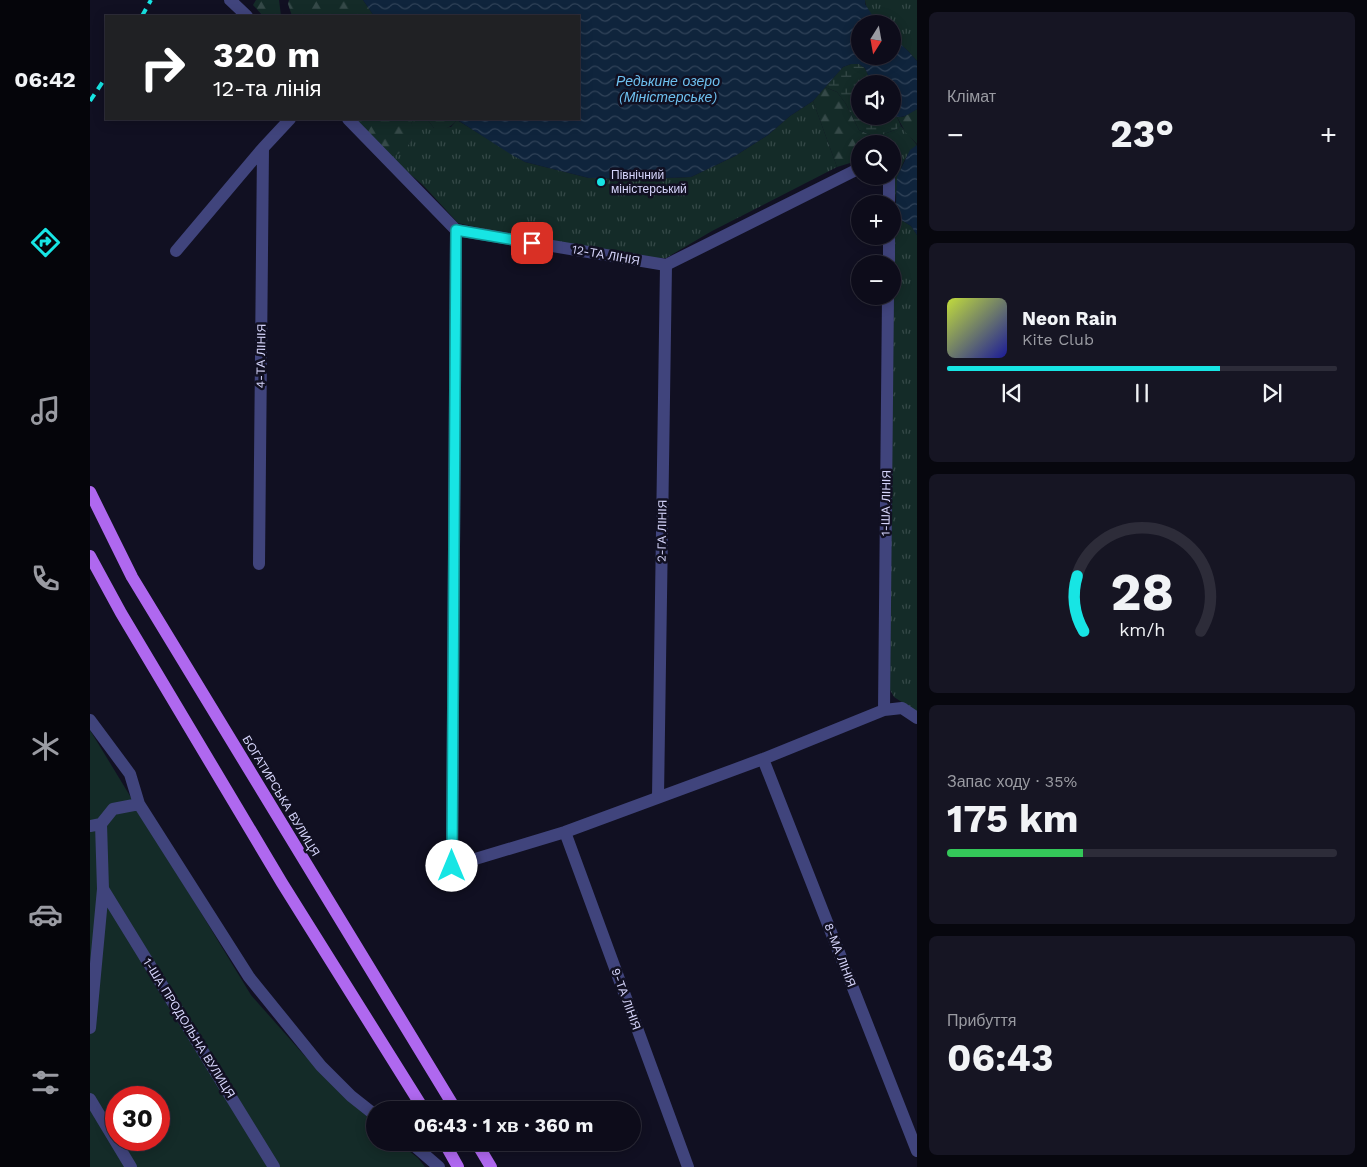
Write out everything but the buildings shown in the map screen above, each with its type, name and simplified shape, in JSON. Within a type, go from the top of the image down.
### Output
[{"type":"main road","name":"БОГАТИРСЬКА ВУЛИЦЯ","points":[[90,492],[132,578],[451,1101]]},
{"type":"main road","points":[[90,556],[121,613],[276,875],[418,1101]]},
{"type":"main road","points":[[449,1151],[458,1167]]},
{"type":"main road","points":[[481,1151],[491,1167]]},
{"type":"street","points":[[230,0],[246,15]]},
{"type":"street","points":[[176,251],[289,120]]},
{"type":"street","points":[[349,120],[456,230],[452,866],[565,832],[763,758],[884,710],[902,708],[917,718]]},
{"type":"street","name":"4-ТА ЛІНІЯ","points":[[260,564],[263,148]]},
{"type":"street","points":[[666,265],[851,172]]},
{"type":"street","name":"12-ТА ЛІНІЯ","points":[[456,230],[666,265]]},
{"type":"street","name":"2-ГА ЛІНІЯ","points":[[658,797],[666,265]]},
{"type":"street","name":"1-ША ЛІНІЯ","points":[[884,710],[888,305]]},
{"type":"street","points":[[90,720],[130,774],[139,804],[249,977],[320,1066],[366,1108]]},
{"type":"street","name":"8-МА ЛІНІЯ","points":[[763,758],[917,1151]]},
{"type":"street","points":[[90,1028],[103,889],[95,825],[113,809],[139,804]]},
{"type":"street","name":"9-ТА ЛІНІЯ","points":[[565,832],[688,1167]]},
{"type":"street","name":"1-ША ПРОДОЛЬНА ВУЛИЦЯ","points":[[103,889],[274,1167]]},
{"type":"street","points":[[90,1099],[131,1167]]},
{"type":"street","points":[[420,1151],[439,1167]]},
{"type":"green space","points":[[256,0],[279,0],[281,15],[262,15],[253,5]]},
{"type":"green space","points":[[289,0],[363,0],[373,15],[292,15],[288,4]]},
{"type":"green space","points":[[865,0],[917,0],[917,61],[901,44],[901,15],[871,15]]},
{"type":"green space","points":[[851,64],[860,65],[865,68],[868,75],[851,75],[851,114],[837,92],[825,87],[843,67]]},
{"type":"green space","points":[[825,87],[837,92],[851,114],[851,125],[856,125],[859,130],[870,135],[851,135],[851,163],[837,167],[813,101]]},
{"type":"green space","points":[[813,101],[837,167],[712,231],[666,258],[659,259],[488,230],[458,223],[423,185],[387,155],[405,147],[412,139],[410,120],[428,120],[434,128],[451,127],[457,120],[525,162],[589,178],[641,179],[691,177],[735,156],[768,135],[790,116]]},
{"type":"green space","points":[[917,109],[917,144],[906,133],[901,124],[901,117]]},
{"type":"green space","points":[[353,120],[410,120],[415,133],[406,148],[392,157]]},
{"type":"green space","points":[[428,120],[457,120],[450,127],[434,128]]},
{"type":"green space","points":[[856,125],[901,126],[881,135],[870,135],[859,130]]},
{"type":"green space","points":[[901,126],[917,145],[906,157],[901,169],[901,135],[881,135]]},
{"type":"green space","points":[[894,185],[897,185],[896,195]]},
{"type":"green space","points":[[901,220],[911,226],[917,235],[917,712],[894,697],[889,688],[893,305],[901,305],[901,255],[893,255],[894,245],[901,245]]},
{"type":"green space","points":[[90,730],[251,995],[304,1055],[366,1114],[366,1151],[409,1151],[425,1167],[90,1167]]},
{"type":"water","name":"Редькине озеро (Міністерське)","points":[[363,0],[865,0],[865,4],[872,15],[851,15],[851,64],[843,67],[813,101],[790,116],[768,135],[735,156],[691,177],[641,179],[589,178],[525,162],[458,120],[580,120],[580,15],[373,15]]},
{"type":"water","name":"Редькине озеро (Міністерське)","points":[[901,44],[917,61],[917,109],[901,117],[901,75],[868,75],[865,68],[860,65],[901,65]]},
{"type":"water","points":[[917,145],[917,235],[911,226],[901,220],[901,195],[896,195],[897,185],[901,185],[901,169],[910,150]]},
{"type":"railway","points":[[143,15],[151,0]]},
{"type":"railway","points":[[90,101],[105,78]]},
{"type":"place","name":"Північний міністерський","points":[[601,182]]},
{"type":"route","points":[[452,866],[456,230],[532,243]]}]
